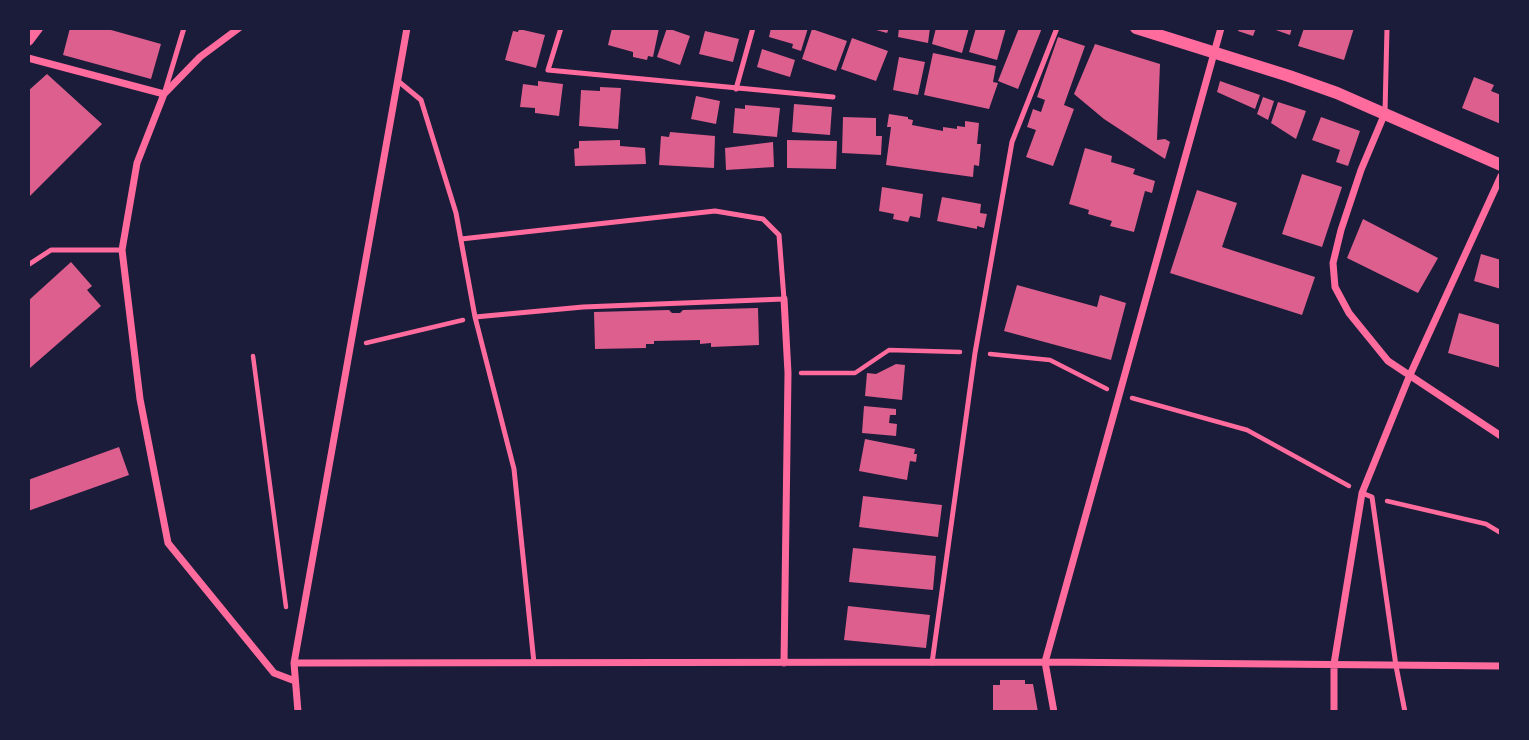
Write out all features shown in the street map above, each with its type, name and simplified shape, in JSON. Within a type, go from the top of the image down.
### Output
[{"type":"street","points":[[28,40],[37,28]]},
{"type":"street","points":[[239,28],[200,57],[164,94],[137,163],[122,250],[140,399],[168,543],[274,673],[295,681]]},
{"type":"street","points":[[298,712],[294,663],[348,347],[407,28]]},
{"type":"street","points":[[1136,28],[1289,76],[1385,113],[1501,165]]},
{"type":"street","points":[[1054,712],[1045,662],[1222,28]]},
{"type":"street","points":[[28,58],[164,94]]},
{"type":"street","points":[[1385,113],[1361,170],[1341,230],[1333,262],[1339,297],[1388,361],[1501,436]]},
{"type":"street","points":[[1334,712],[1334,664],[1362,493],[1409,377],[1501,176]]},
{"type":"street","points":[[784,299],[788,373],[784,663]]},
{"type":"street","points":[[294,663],[1045,662],[1501,666]]},
{"type":"lane","points":[[164,94],[184,28]]},
{"type":"lane","points":[[562,28],[548,70],[833,97]]},
{"type":"lane","points":[[736,89],[753,28]]},
{"type":"lane","points":[[932,663],[975,353],[1012,142],[1057,28]]},
{"type":"lane","points":[[1385,113],[1387,28]]},
{"type":"lane","points":[[398,81],[421,100],[456,213],[475,317],[514,469],[534,663]]},
{"type":"lane","points":[[461,239],[715,211],[763,219],[779,235],[784,299],[583,307],[475,317]]},
{"type":"lane","points":[[28,265],[51,250],[122,250]]},
{"type":"lane","points":[[1362,493],[1372,498],[1405,712]]},
{"type":"path","points":[[348,347],[475,317]]},
{"type":"path","points":[[788,373],[855,373],[889,350],[975,353],[1050,360],[1084,379],[1120,394],[1247,430],[1362,493]]},
{"type":"path","points":[[253,356],[286,610]]},
{"type":"path","points":[[1372,498],[1486,524],[1501,533]]},
{"type":"building","points":[[70,28],[104,28],[161,44],[151,79],[63,55]]},
{"type":"building","points":[[612,28],[659,28],[653,57],[648,56],[647,60],[633,57],[633,52],[608,45]]},
{"type":"building","points":[[667,28],[690,36],[680,65],[657,57]]},
{"type":"building","points":[[771,28],[808,28],[801,51],[792,48],[793,44],[769,37]]},
{"type":"building","points":[[869,28],[889,28],[887,33]]},
{"type":"building","points":[[899,28],[930,28],[928,43],[898,37]]},
{"type":"building","points":[[936,28],[969,28],[962,53],[932,44]]},
{"type":"building","points":[[976,28],[1006,28],[997,60],[969,52]]},
{"type":"building","points":[[1019,28],[1042,28],[1018,89],[998,81]]},
{"type":"building","points":[[1239,28],[1256,28],[1253,36],[1238,31]]},
{"type":"building","points":[[1270,28],[1292,28],[1290,35]]},
{"type":"building","points":[[1304,28],[1354,28],[1344,60],[1298,46]]},
{"type":"building","points":[[519,29],[545,35],[536,68],[505,60],[513,31],[518,32]]},
{"type":"building","points":[[812,29],[847,41],[836,71],[802,59]]},
{"type":"building","points":[[705,31],[739,39],[733,62],[699,54]]},
{"type":"building","points":[[1058,37],[1085,46],[1064,105],[1074,109],[1053,166],[1026,157],[1036,130],[1027,127],[1033,109],[1041,112],[1045,100],[1037,97]]},
{"type":"building","points":[[852,38],[888,51],[876,81],[841,69]]},
{"type":"building","points":[[1095,44],[1160,64],[1157,140],[1165,139],[1170,142],[1165,159],[1104,119],[1074,94]]},
{"type":"building","points":[[762,49],[795,60],[790,77],[757,67]]},
{"type":"building","points":[[933,53],[996,66],[993,82],[998,83],[989,109],[924,95]]},
{"type":"building","points":[[899,57],[925,62],[918,95],[893,90]]},
{"type":"building","points":[[47,74],[102,124],[28,198],[28,91]]},
{"type":"building","points":[[1474,77],[1494,85],[1491,91],[1501,95],[1501,124],[1462,108]]},
{"type":"building","points":[[538,81],[563,84],[559,116],[535,113],[535,108],[520,107],[523,84],[538,86]]},
{"type":"building","points":[[1220,81],[1260,95],[1255,109],[1217,92]]},
{"type":"building","points":[[600,87],[621,88],[618,129],[579,126],[581,90],[600,91]]},
{"type":"building","points":[[696,96],[720,101],[716,124],[691,119]]},
{"type":"building","points":[[1263,97],[1274,101],[1268,120],[1257,114]]},
{"type":"building","points":[[1278,102],[1306,111],[1296,139],[1271,123]]},
{"type":"building","points":[[794,104],[832,107],[830,135],[792,132]]},
{"type":"building","points":[[745,105],[780,108],[777,137],[733,133],[735,108],[745,109]]},
{"type":"building","points":[[889,114],[908,117],[913,120],[912,125],[943,131],[943,127],[965,127],[965,121],[979,123],[979,166],[974,165],[973,177],[886,165],[891,127],[887,127]]},
{"type":"building","points":[[843,117],[876,118],[876,136],[882,136],[881,155],[842,153]]},
{"type":"building","points":[[1321,117],[1360,131],[1348,166],[1336,162],[1340,150],[1312,140]]},
{"type":"building","points":[[670,132],[715,136],[714,168],[659,165],[661,136],[669,137]]},
{"type":"building","points":[[620,140],[620,146],[645,148],[646,164],[575,166],[574,149],[579,148],[579,141]]},
{"type":"building","points":[[787,140],[837,141],[836,169],[787,168]]},
{"type":"building","points":[[773,142],[774,167],[726,170],[725,148]]},
{"type":"building","points":[[1085,148],[1112,156],[1111,162],[1135,169],[1133,174],[1155,181],[1152,193],[1145,191],[1134,232],[1110,226],[1112,221],[1088,214],[1089,210],[1069,204]]},
{"type":"building","points":[[1302,174],[1342,187],[1322,247],[1282,234]]},
{"type":"building","points":[[882,187],[923,194],[920,218],[910,216],[908,222],[893,219],[894,214],[879,211]]},
{"type":"building","points":[[1197,190],[1237,203],[1222,247],[1315,277],[1302,315],[1170,273]]},
{"type":"building","points":[[942,197],[981,204],[980,213],[987,214],[984,228],[937,221]]},
{"type":"building","points":[[1363,219],[1438,258],[1418,293],[1347,258]]},
{"type":"building","points":[[1481,254],[1501,260],[1501,289],[1474,281]]},
{"type":"building","points":[[71,262],[92,286],[87,290],[101,306],[30,368],[28,301]]},
{"type":"building","points":[[1017,285],[1097,307],[1100,295],[1126,303],[1111,360],[1004,331]]},
{"type":"building","points":[[758,308],[759,345],[711,347],[711,343],[700,344],[700,340],[654,341],[654,344],[646,344],[646,348],[595,349],[594,312],[669,310],[672,313],[680,313],[683,310]]},
{"type":"building","points":[[1459,313],[1501,325],[1501,368],[1448,353]]},
{"type":"building","points":[[896,364],[905,365],[902,400],[865,396],[867,373],[876,374]]},
{"type":"building","points":[[864,406],[896,409],[896,415],[890,415],[889,423],[897,424],[896,436],[862,433]]},
{"type":"building","points":[[865,439],[915,449],[916,462],[910,461],[907,480],[859,471]]},
{"type":"building","points":[[119,447],[129,475],[28,511],[28,480]]},
{"type":"building","points":[[863,496],[942,505],[938,537],[859,527]]},
{"type":"building","points":[[853,548],[936,556],[933,590],[849,582]]},
{"type":"building","points":[[848,606],[930,615],[926,648],[844,640]]},
{"type":"building","points":[[1000,680],[1025,680],[1025,684],[1033,684],[1038,712],[993,712],[993,685],[1000,685]]}]
